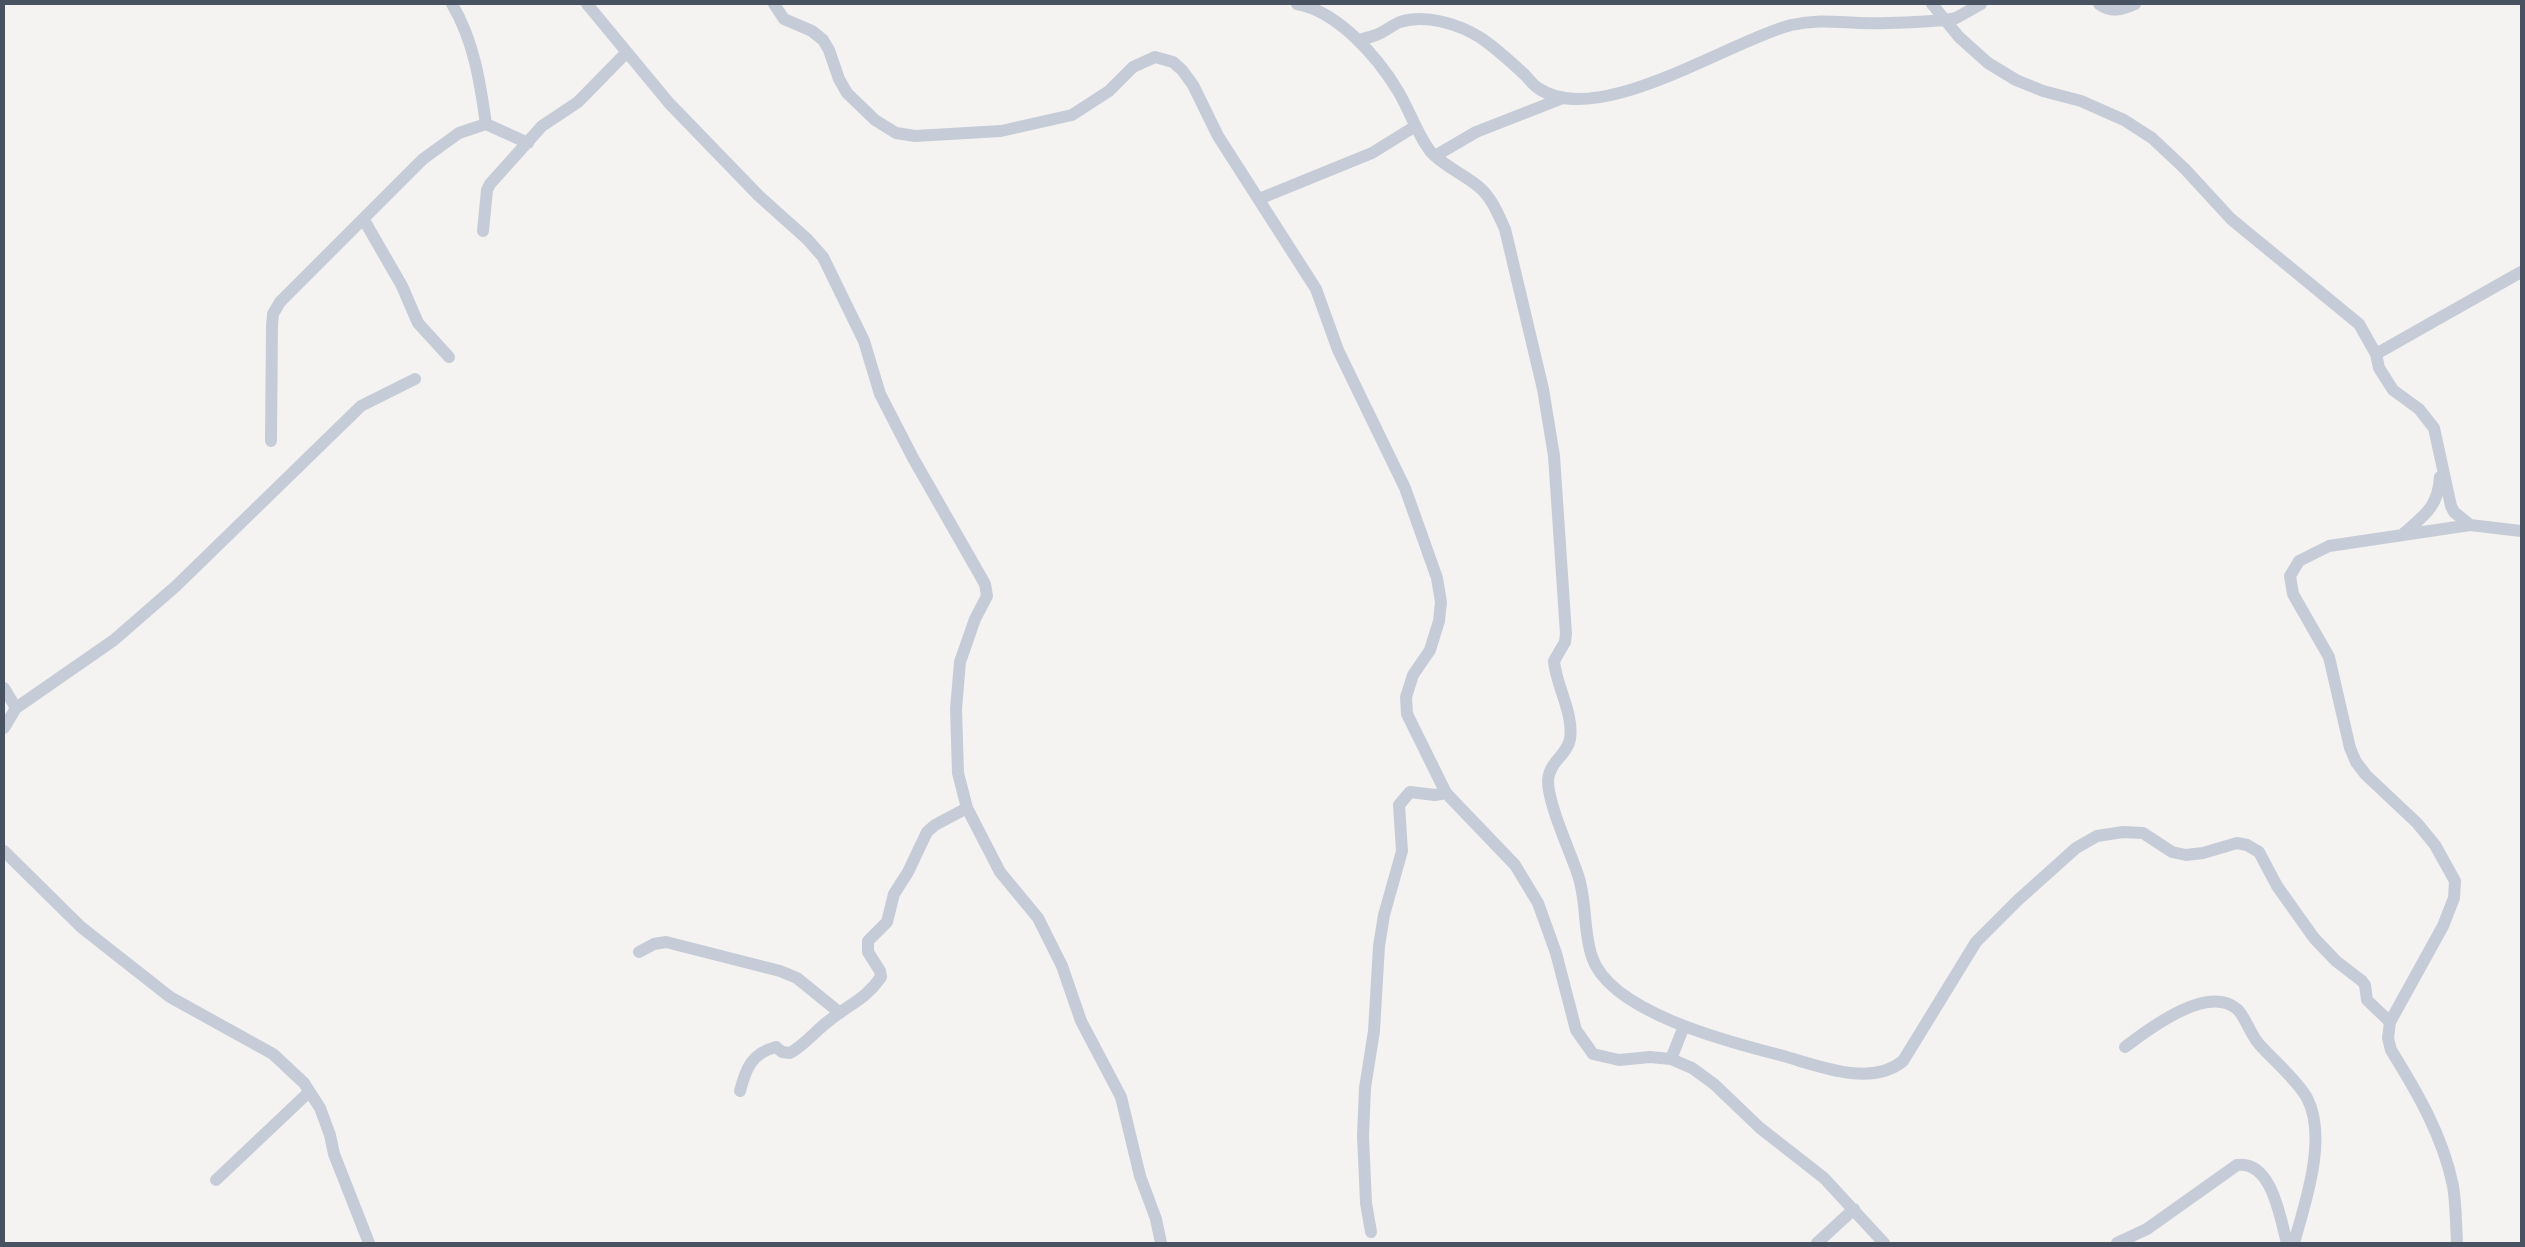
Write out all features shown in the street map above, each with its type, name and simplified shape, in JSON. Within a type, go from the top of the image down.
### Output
[{"type":"street","points":[[452,4],[464,23],[479,72],[486,124]]},
{"type":"street","points":[[587,4],[626,53],[676,110],[759,196],[807,239],[823,258],[864,341],[884,402],[913,458],[986,584],[987,596],[975,619],[960,662],[958,679],[956,739],[958,773],[967,808],[1000,872],[1038,918],[1062,966],[1081,1021],[1121,1097],[1140,1176],[1156,1218],[1161,1243]]},
{"type":"street","points":[[774,4],[784,19],[812,31],[824,40],[838,79],[847,93],[875,120],[896,133],[915,136],[1001,131],[1072,115],[1109,91],[1133,67],[1155,57],[1173,62],[1182,70],[1193,85],[1218,136],[1316,289],[1338,350],[1405,488],[1437,578],[1441,602],[1439,621],[1430,650],[1413,675],[1406,697],[1408,714],[1446,793],[1515,864],[1538,903],[1556,953],[1576,1030],[1593,1054],[1619,1060],[1650,1057],[1671,1059],[1692,1068],[1714,1084],[1760,1128],[1824,1178],[1884,1243]]},
{"type":"street","points":[[1297,4],[1328,15],[1358,40],[1398,91],[1414,127],[1435,156],[1480,188],[1493,204],[1505,229],[1543,389],[1554,456],[1566,634],[1565,642],[1554,661],[1568,718],[1570,739],[1552,765],[1548,783],[1556,815],[1579,877],[1591,956],[1596,968],[1611,985],[1636,1004],[1684,1026],[1756,1049],[1830,1069],[1866,1073],[1892,1070],[1903,1061],[1976,942],[2018,900],[2076,848],[2097,836],[2123,832],[2142,834],[2172,852],[2186,855],[2203,853],[2237,843],[2259,852],[2277,886],[2314,938],[2336,961],[2362,981],[2367,1000],[2390,1022]]},
{"type":"street","points":[[1932,4],[1960,37],[1988,63],[2016,80],[2081,101],[2124,120],[2152,138],[2185,168],[2231,220],[2359,324],[2376,354],[2379,368],[2393,390],[2419,408],[2434,428],[2454,512],[2470,524]]},
{"type":"street","points":[[1435,156],[1476,132],[1563,98],[1600,97],[1627,91],[1667,78],[1745,41],[1791,25],[1826,19],[1862,23],[1946,20],[1956,18],[1981,4]]},
{"type":"street","points":[[2099,4],[2107,10],[2122,10],[2135,4]]},
{"type":"street","points":[[1358,40],[1377,35],[1400,22],[1422,19],[1439,21],[1472,32],[1495,48],[1538,88],[1563,98]]},
{"type":"street","points":[[483,231],[487,190],[490,184],[542,126],[578,102],[626,53]]},
{"type":"street","points":[[272,441],[273,314],[290,290],[364,220],[423,159],[460,132],[486,124],[528,143]]},
{"type":"street","points":[[1259,199],[1372,153],[1414,127]]},
{"type":"street","points":[[364,220],[402,286],[418,323],[449,357]]},
{"type":"street","points":[[2376,354],[2521,272]]},
{"type":"street","points":[[4,728],[16,708],[114,640],[176,586],[361,406],[415,379]]},
{"type":"street","points":[[2403,534],[2428,512],[2437,498],[2441,462]]},
{"type":"street","points":[[2458,1243],[2453,1187],[2446,1158],[2430,1118],[2391,1050],[2388,1038],[2390,1022],[2443,926],[2454,898],[2455,881],[2435,845],[2417,823],[2366,775],[2356,762],[2350,748],[2329,657],[2293,594],[2290,576],[2298,561],[2329,546],[2470,524],[2521,531]]},
{"type":"street","points":[[4,688],[16,708]]},
{"type":"street","points":[[1371,1232],[1365,1184],[1363,1136],[1365,1088],[1374,1031],[1378,946],[1384,914],[1402,851],[1399,805],[1410,792],[1435,795],[1446,793]]},
{"type":"street","points":[[740,1091],[748,1065],[755,1057],[776,1046],[782,1052],[790,1053],[840,1013],[860,1000],[881,976],[866,947],[873,936],[887,922],[891,900],[908,872],[927,832],[935,825],[967,808]]},
{"type":"street","points":[[4,852],[88,933],[170,997],[273,1054],[304,1083],[320,1108],[330,1135],[334,1154],[369,1243]]},
{"type":"street","points":[[639,952],[654,944],[666,942],[780,971],[797,978],[840,1013]]},
{"type":"street","points":[[2125,1047],[2147,1030],[2187,1008],[2216,1002],[2231,1006],[2241,1014],[2254,1040],[2306,1096],[2313,1115],[2315,1134],[2310,1185],[2294,1243]]},
{"type":"street","points":[[1671,1059],[1684,1026]]},
{"type":"street","points":[[216,1180],[310,1092]]},
{"type":"street","points":[[2117,1243],[2147,1229],[2237,1165],[2247,1164],[2256,1168],[2265,1177],[2275,1200],[2287,1243]]},
{"type":"street","points":[[1817,1243],[1854,1209]]}]
